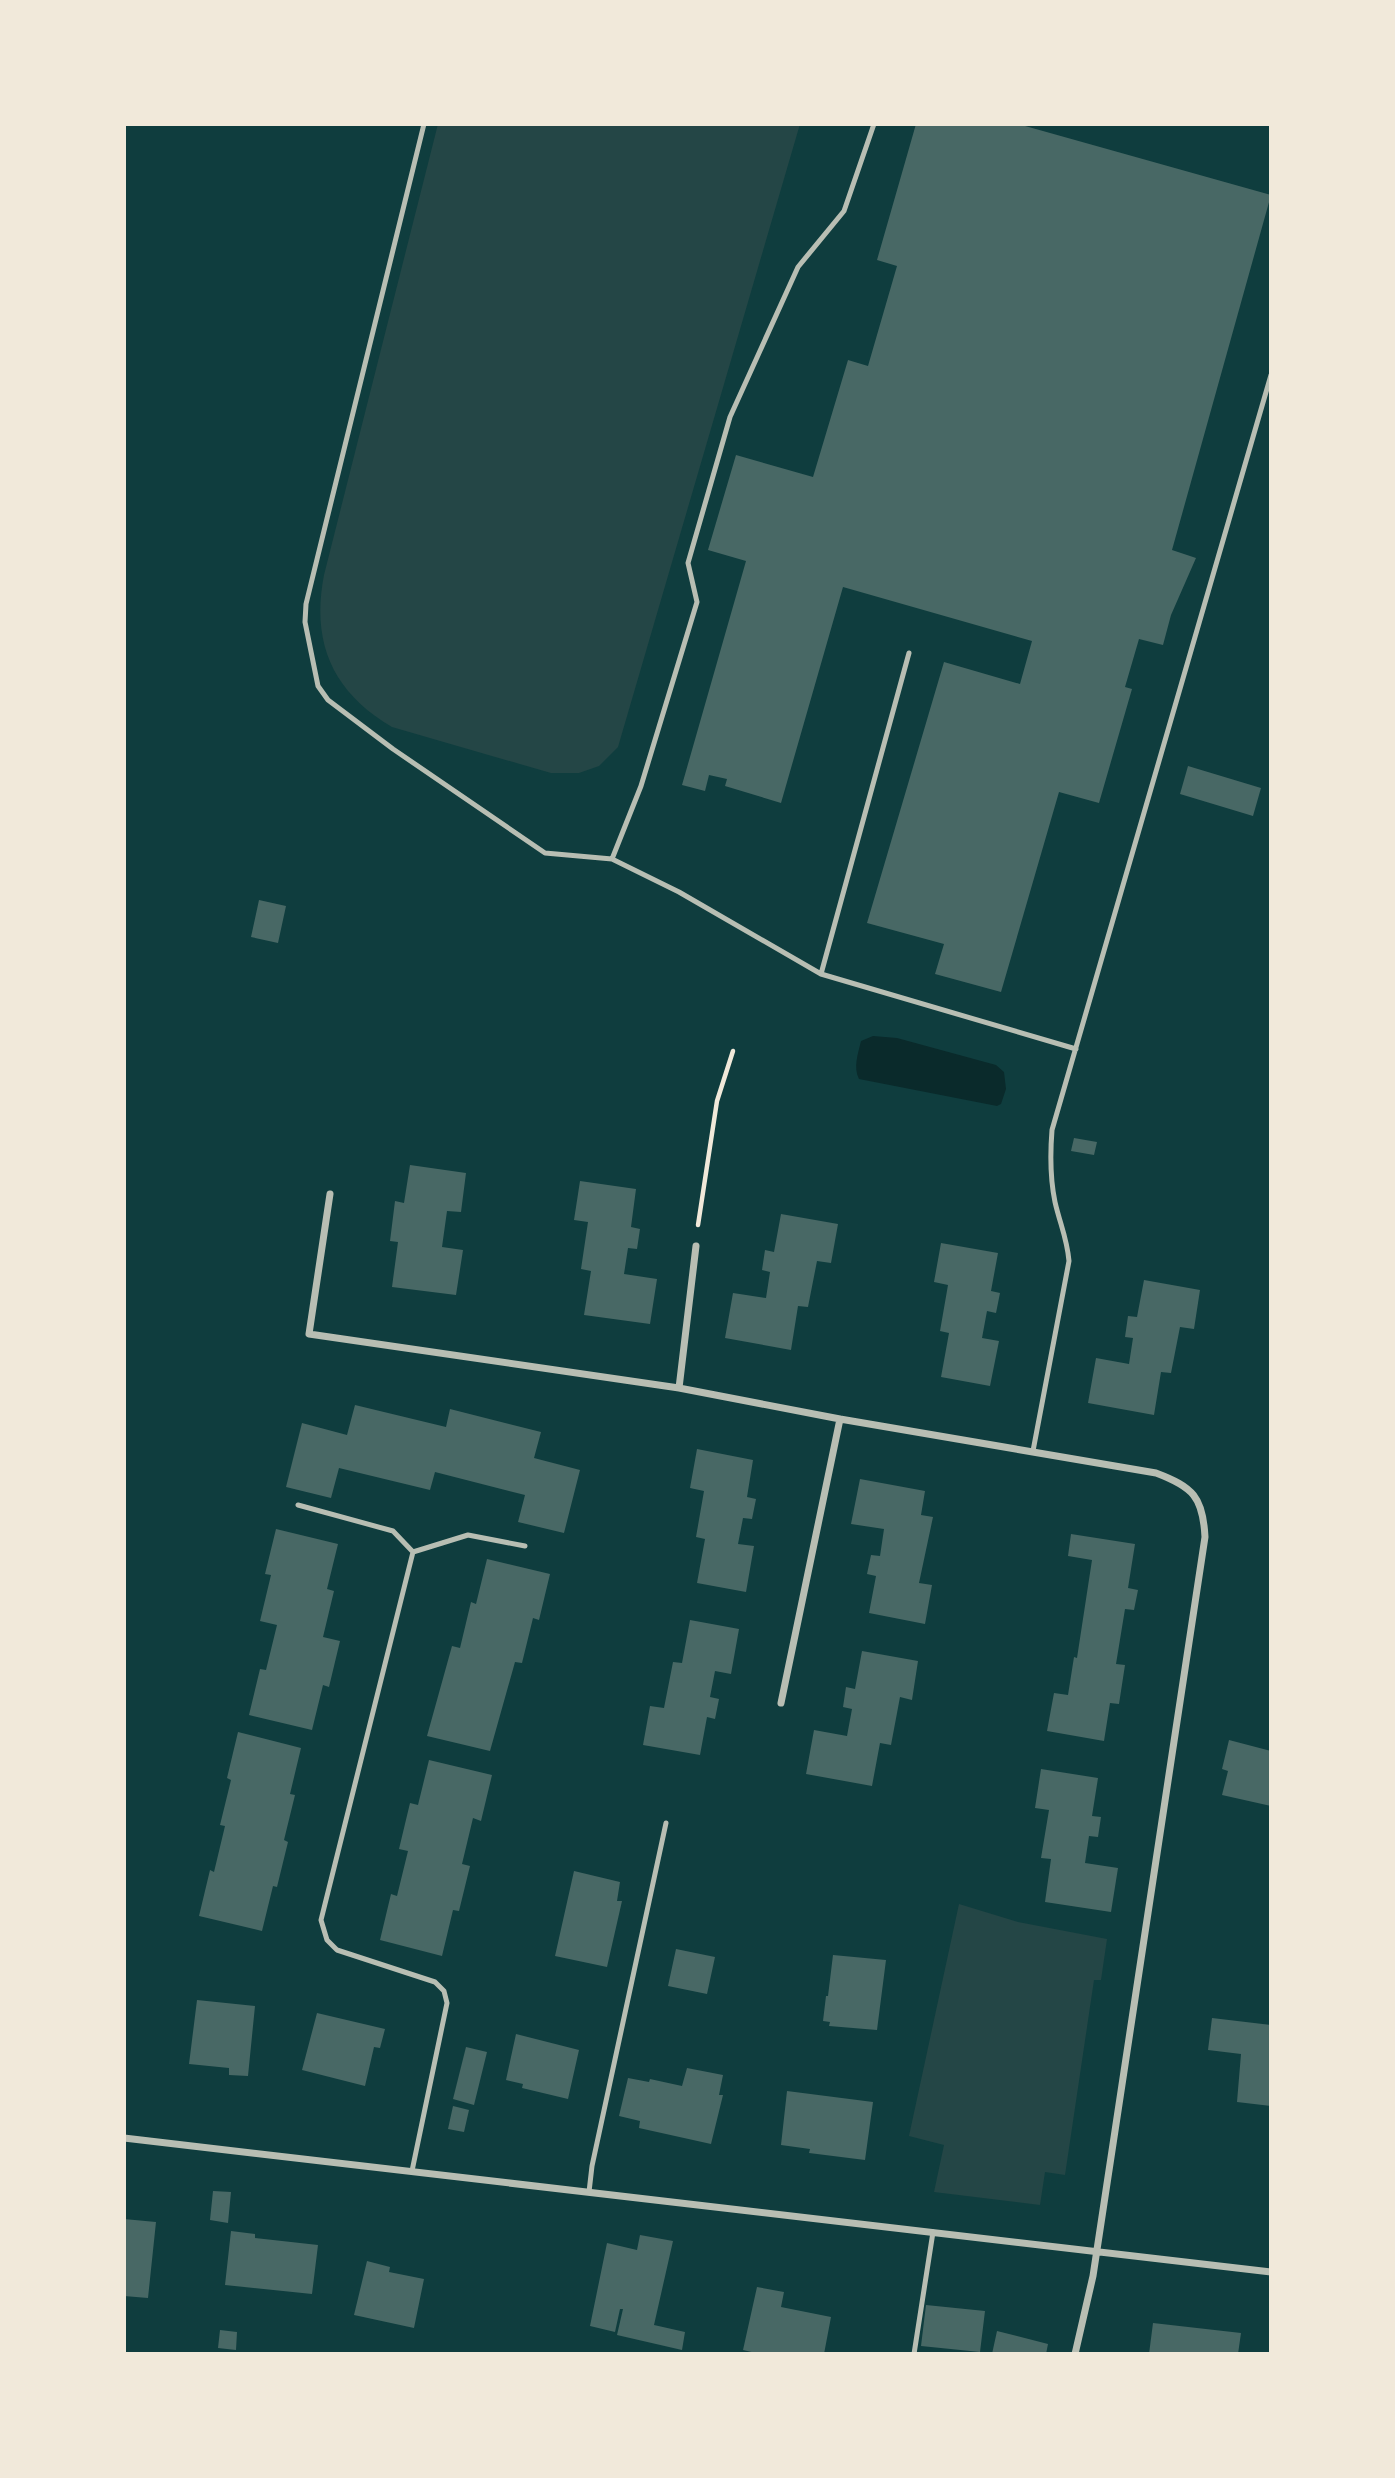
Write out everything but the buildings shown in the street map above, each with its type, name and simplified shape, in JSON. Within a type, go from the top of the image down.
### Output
[{"type":"street","points":[[330,1194],[309,1335],[679,1388],[840,1419],[1156,1473],[1177,1481],[1195,1496],[1204,1514],[1205,1537],[1093,2276],[1074,2354]]},
{"type":"street","points":[[679,1388],[696,1246]]},
{"type":"street","points":[[781,1703],[840,1419]]},
{"type":"street","points":[[124,2138],[1271,2272]]},
{"type":"lane","points":[[424,124],[306,604],[305,622],[318,686],[328,700],[393,749],[545,853],[612,859],[679,892],[821,974],[1076,1049]]},
{"type":"lane","points":[[612,859],[641,786],[697,602],[688,563],[730,417],[797,267],[844,211],[874,124]]},
{"type":"lane","points":[[1033,1451],[1069,1261],[1067,1240],[1055,1203],[1049,1163],[1052,1130],[1271,375]]},
{"type":"lane","points":[[821,974],[909,653]]},
{"type":"lane","points":[[298,1505],[393,1531],[413,1552]]},
{"type":"lane","points":[[413,1552],[468,1535],[525,1546]]},
{"type":"lane","points":[[412,2171],[447,2003],[444,1991],[435,1982],[337,1950],[327,1940],[321,1920],[413,1552]]},
{"type":"lane","points":[[589,2192],[592,2166],[666,1823]]},
{"type":"lane","points":[[914,2354],[933,2232]]},
{"type":"path","points":[[696,1246],[717,1101],[733,1051]]},
{"type":"shaded area","points":[[438,124],[800,124],[618,747],[599,766],[579,773],[551,773],[392,727],[354,698],[331,663],[324,643],[321,599],[324,575]]},
{"type":"shaded area","points":[[873,1036],[897,1038],[996,1065],[1004,1072],[1006,1089],[1001,1104],[997,1106],[859,1079],[856,1065],[861,1041]]},
{"type":"shaded area","points":[[959,1904],[1018,1922],[1107,1939],[1101,1980],[1094,1980],[1065,2175],[1045,2172],[1040,2205],[934,2192],[944,2145],[909,2136]]}]
